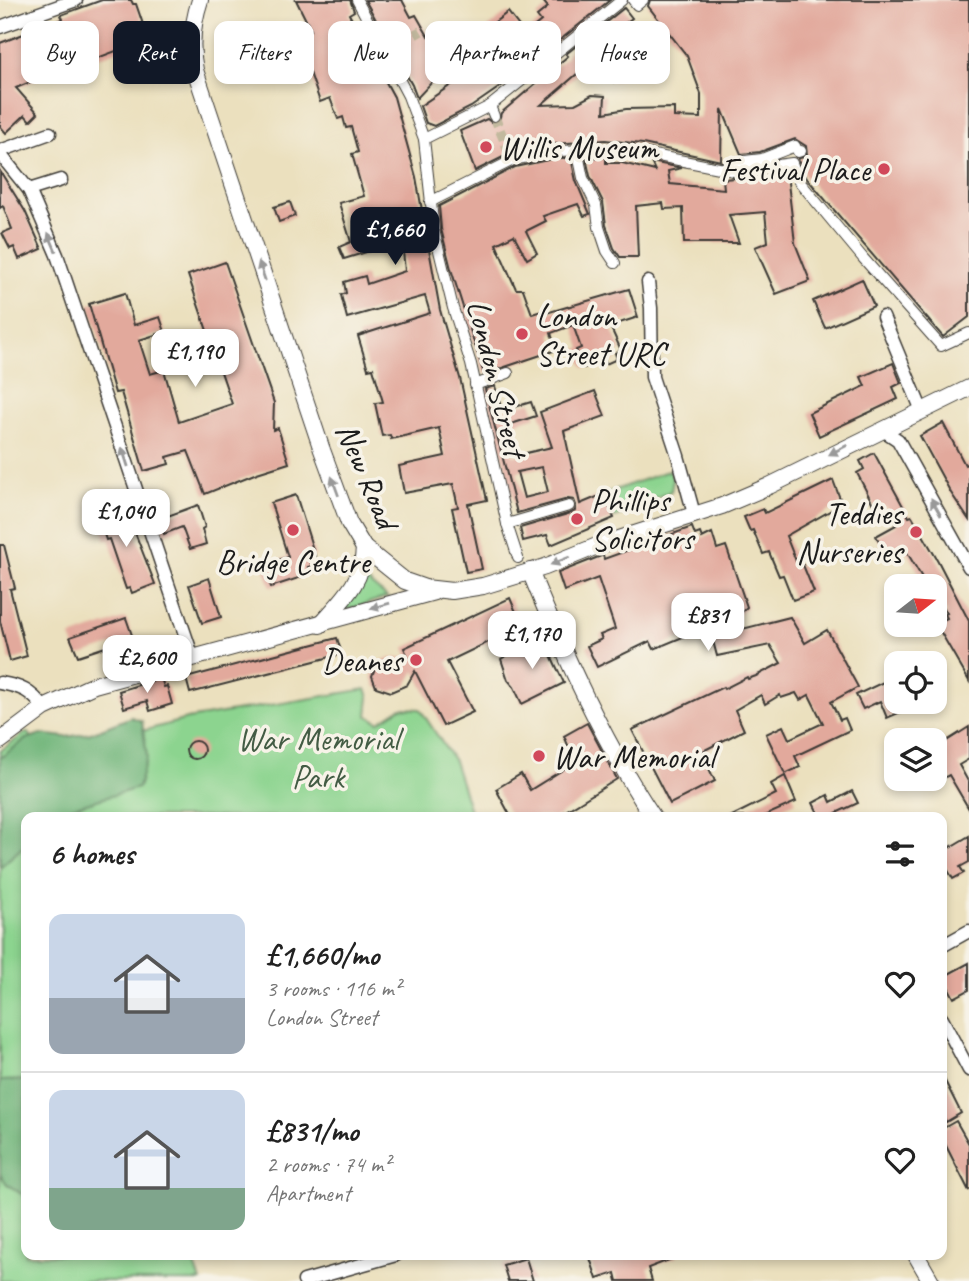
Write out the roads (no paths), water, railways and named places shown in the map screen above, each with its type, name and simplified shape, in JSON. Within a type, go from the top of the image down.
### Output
[{"type":"street","points":[[0,27],[76,0]]},
{"type":"street","name":"New Road","points":[[200,0],[194,18],[192,41],[197,77],[322,450],[349,523],[364,548],[405,581],[452,591],[483,586],[597,545],[722,506],[769,486],[969,388]]},
{"type":"street","name":"London Street","points":[[358,0],[387,51],[424,139],[431,206],[453,308],[475,385],[507,524],[519,558]]},
{"type":"street","points":[[424,139],[456,123],[492,111],[622,0]]},
{"type":"street","points":[[633,0],[637,5],[643,0]]},
{"type":"street","points":[[50,133],[1,156],[29,190],[60,265],[193,658]]},
{"type":"street","points":[[725,167],[738,161],[762,159],[794,146],[798,152],[801,151]]},
{"type":"street","points":[[577,149],[583,178],[596,205],[599,227],[607,251],[615,263]]},
{"type":"street","points":[[431,206],[512,157],[577,149],[623,149],[725,167],[734,171],[792,163],[798,180],[941,346],[969,333]]},
{"type":"street","points":[[29,190],[61,180]]},
{"type":"street","points":[[648,282],[651,300],[652,377],[694,514]]},
{"type":"street","points":[[883,317],[922,411]]},
{"type":"street","points":[[475,385],[508,373]]},
{"type":"street","points":[[879,432],[886,432],[898,440],[969,567]]},
{"type":"street","points":[[507,524],[569,506]]},
{"type":"street","points":[[320,625],[358,579],[364,562],[364,548]]},
{"type":"street","points":[[530,571],[587,698],[615,753],[650,812]]},
{"type":"street","points":[[0,741],[44,708],[94,685],[440,590]]},
{"type":"street","points":[[0,683],[34,694],[44,708]]},
{"type":"street","points":[[947,943],[969,931]]},
{"type":"street","points":[[947,1028],[969,1070]]},
{"type":"street","points":[[304,1281],[378,1260]]},
{"type":"street","points":[[919,1260],[931,1281]]},
{"type":"tunnel","points":[[411,37],[421,31]]},
{"type":"tunnel","points":[[494,116],[510,154]]},
{"type":"place","name":"Willis Museum","points":[[486,147]]},
{"type":"place","name":"Festival Place","points":[[884,169]]},
{"type":"place","name":"London Street URC","points":[[522,334]]},
{"type":"place","name":"Phillips Solicitors","points":[[577,519]]},
{"type":"place","name":"Bridge Centre","points":[[293,530]]},
{"type":"place","name":"Teddies Nurseries","points":[[916,532]]},
{"type":"place","name":"Deanes","points":[[416,660]]},
{"type":"place","name":"War Memorial","points":[[539,756]]},
{"type":"park label","name":"War Memorial Park","points":[[318,757]]}]
